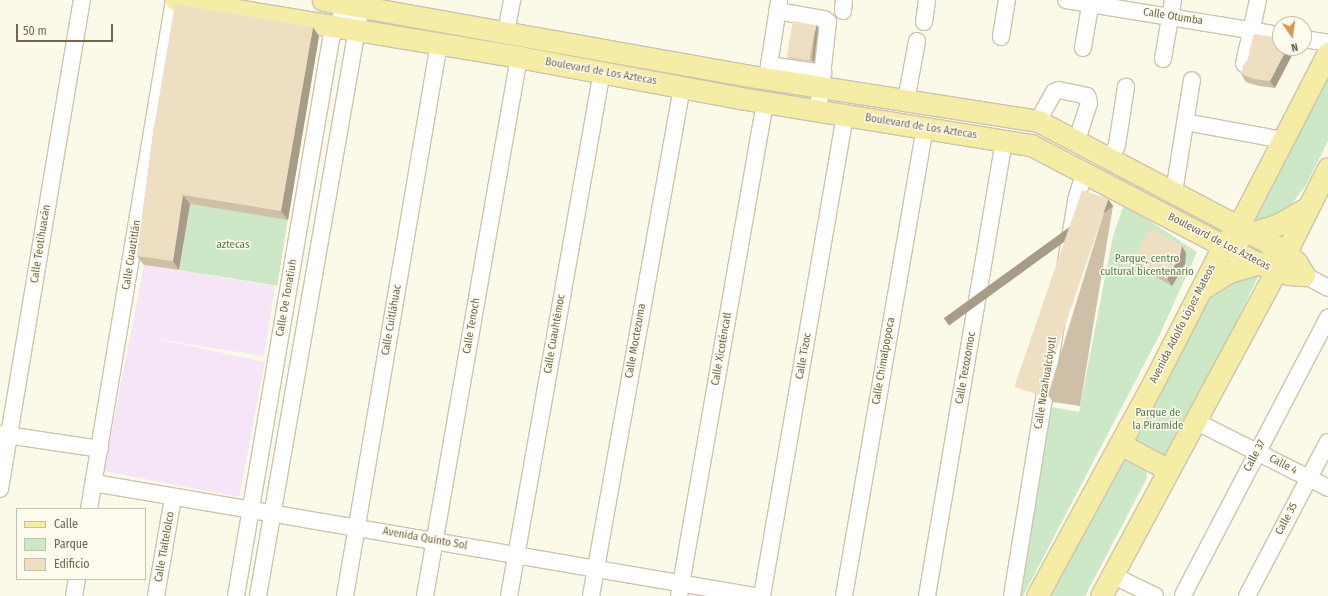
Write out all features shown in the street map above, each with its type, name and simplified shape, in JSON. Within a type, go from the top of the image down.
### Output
[{"type":"main road","name":"Boulevard de Los Aztecas","points":[[175,0],[602,71],[740,98],[1004,140],[1041,149],[1257,263],[1281,261]]},
{"type":"main road","name":"Boulevard de Los Aztecas","points":[[322,0],[359,3],[506,32],[744,75],[772,72],[822,80],[906,100],[1038,122],[1174,192],[1242,231],[1281,261],[1304,275]]},
{"type":"main road","name":"Avenida Adolfo López Mateos","points":[[1037,596],[1120,444],[1223,246],[1242,231],[1283,140],[1328,53]]},
{"type":"main road","points":[[740,98],[744,75]]},
{"type":"main road","points":[[1101,596],[1281,261],[1328,168]]},
{"type":"main road","points":[[1242,231],[1277,225],[1307,208]]},
{"type":"main road","points":[[1201,289],[1229,272],[1257,263]]},
{"type":"main road","points":[[1120,444],[1169,470]]},
{"type":"street","name":"Calle Teotihuacán","points":[[0,489],[4,435],[82,0]]},
{"type":"street","name":"Calle Cuautitlán","points":[[89,508],[175,0]]},
{"type":"street","points":[[506,32],[512,0]]},
{"type":"street","points":[[924,22],[927,0]]},
{"type":"street","points":[[1001,37],[1007,0]]},
{"type":"street","name":"Calle Otumba","points":[[1066,0],[1090,2],[1272,34]]},
{"type":"street","points":[[1163,59],[1173,0]]},
{"type":"street","points":[[1244,64],[1258,0]]},
{"type":"street","points":[[1083,48],[1090,2]]},
{"type":"street","name":"Calle De Tonatiuh","points":[[236,596],[250,509],[336,26],[359,3]]},
{"type":"street","name":"Calle De Tonatiuh","points":[[258,596],[359,30],[359,3]]},
{"type":"street","points":[[772,72],[781,8],[824,19],[828,22],[818,111]]},
{"type":"street","points":[[1312,40],[1328,43]]},
{"type":"street","points":[[906,100],[917,41]]},
{"type":"street","name":"Calle Cuitláhuac","points":[[345,596],[439,43]]},
{"type":"street","name":"Calle Tenoch","points":[[425,596],[519,57]]},
{"type":"street","name":"Calle Cuauhtémoc","points":[[509,596],[602,71]]},
{"type":"street","points":[[1174,192],[1192,80]]},
{"type":"street","name":"Calle Moctezuma","points":[[591,596],[682,86]]},
{"type":"street","points":[[1110,159],[1117,145],[1126,86]]},
{"type":"street","points":[[1038,122],[1054,92],[1085,95],[1089,103],[1077,141]]},
{"type":"street","name":"Calle Xicoténcatl","points":[[680,590],[765,102]]},
{"type":"street","name":"Calle Tizoc","points":[[762,596],[846,115]]},
{"type":"street","points":[[1185,122],[1283,140]]},
{"type":"street","name":"Calle Chimalpopoca","points":[[844,596],[925,127]]},
{"type":"street","name":"Calle Tezozomoc","points":[[927,596],[1004,140]]},
{"type":"street","name":"Calle Nezahualcóyotl","points":[[1012,596],[1076,200],[1085,171]]},
{"type":"street","points":[[1304,275],[1328,288]]},
{"type":"street","name":"Calle 37","points":[[1183,595],[1328,318]]},
{"type":"street","name":"Calle 4","points":[[1195,421],[1328,488]]},
{"type":"street","points":[[4,435],[100,449]]},
{"type":"street","name":"Calle 35","points":[[1247,596],[1328,442]]},
{"type":"street","name":"Avenida Quinto Sol","points":[[94,483],[173,498],[250,509],[595,568],[680,590],[756,596]]},
{"type":"street","name":"Calle Tlaltelolco","points":[[156,596],[173,498]]},
{"type":"street","points":[[1112,575],[1155,596]]},
{"type":"street","points":[[74,596],[77,580]]},
{"type":"shaded area","points":[[144,265],[275,286],[264,356],[146,337],[265,362],[239,497],[104,471]]},
{"type":"green space","points":[[1328,62],[1328,141],[1306,185],[1285,213],[1261,225],[1256,220],[1259,205]]},
{"type":"green space","name":"aztecas","points":[[190,204],[288,219],[277,286],[180,270]]},
{"type":"green space","name":"Parque, centro cultural bicentenario","points":[[1124,204],[1197,252],[1159,336],[1023,596],[1010,596],[1046,406],[1079,412],[1113,236]]},
{"type":"green space","name":"Parque de la Piramide","points":[[1245,269],[1258,277],[1174,449],[1162,456],[1132,439],[1204,285]]},
{"type":"green space","points":[[1123,457],[1146,467],[1147,478],[1085,596],[1044,596]]},
{"type":"building","points":[[175,4],[313,27],[281,211],[183,195],[173,261],[137,256],[154,127]]},
{"type":"building","points":[[793,21],[816,25],[809,60],[787,56]]},
{"type":"building","points":[[1254,34],[1272,37],[1272,56],[1283,56],[1270,81],[1254,79],[1241,74],[1243,65],[1248,59]]},
{"type":"building","points":[[1082,190],[1108,199],[1041,396],[1014,387]]},
{"type":"building","points":[[1151,228],[1182,246],[1180,256],[1167,279],[1133,260]]}]
